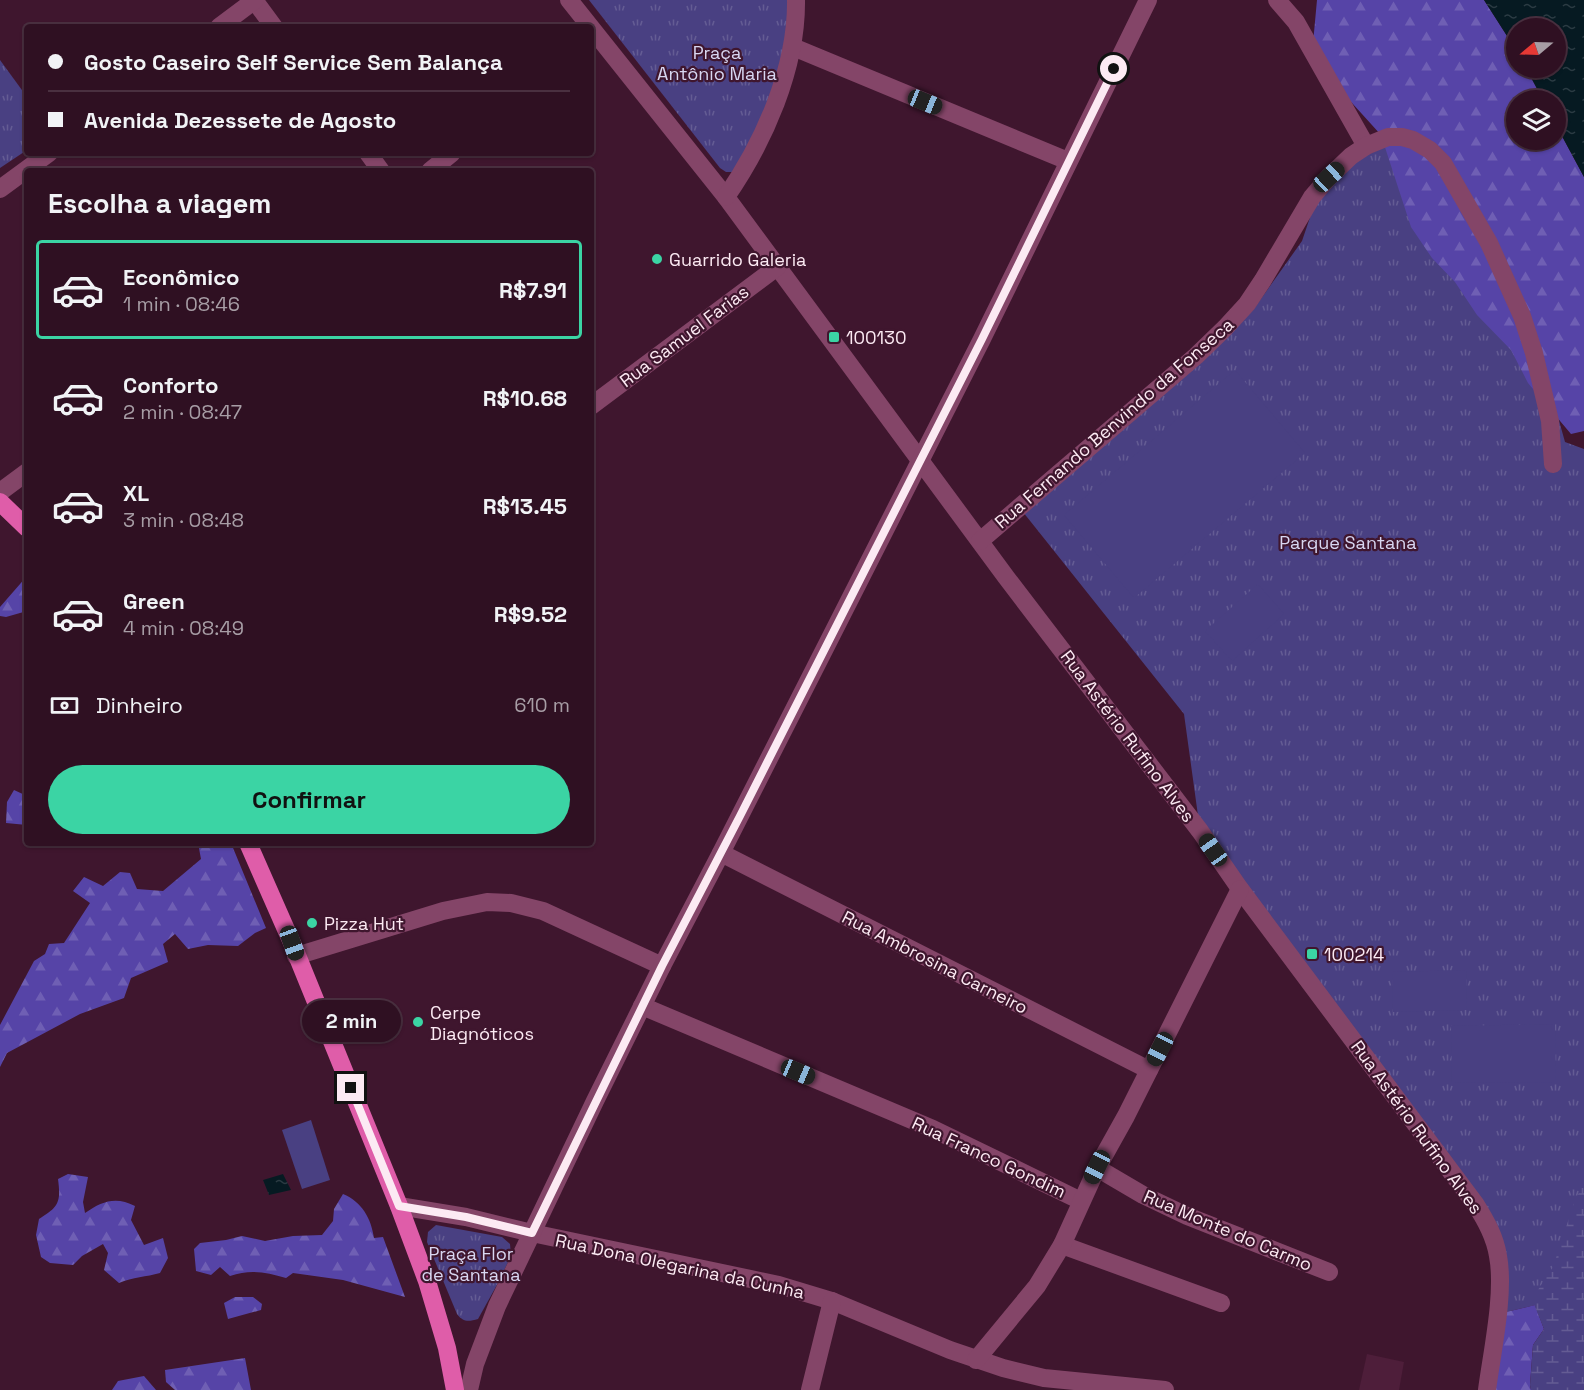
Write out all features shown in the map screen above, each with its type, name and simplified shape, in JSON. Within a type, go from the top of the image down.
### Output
[{"type":"main road","points":[[0,502],[24,525]]},
{"type":"main road","points":[[249,846],[399,1206],[427,1281],[444,1337],[455,1390]]},
{"type":"street","points":[[223,24],[254,0],[272,24]]},
{"type":"street","name":"Rua Astério Rufino Alves","points":[[569,0],[584,24]]},
{"type":"street","points":[[726,197],[742,174],[760,140],[785,74],[793,47],[796,0]]},
{"type":"street","points":[[469,1390],[475,1364],[497,1306],[642,1006],[982,339],[1148,0]]},
{"type":"street","points":[[1277,0],[1296,22],[1366,146]]},
{"type":"street","name":"Rua Astério Rufino Alves","points":[[596,44],[726,197],[980,541],[1200,831],[1240,889],[1476,1205],[1488,1225],[1495,1244],[1499,1274],[1497,1319],[1487,1390]]},
{"type":"street","points":[[793,47],[1068,161]]},
{"type":"street","name":"Rua Fernando Benvindo da Fonseca","points":[[980,541],[1226,328],[1263,280],[1312,197],[1352,156],[1366,146],[1388,137],[1413,140],[1430,150],[1443,163],[1489,243],[1522,316],[1536,362],[1550,421],[1553,464]]},
{"type":"street","points":[[29,168],[45,156]]},
{"type":"street","points":[[434,168],[448,156]]},
{"type":"street","points":[[0,189],[24,171]]},
{"type":"street","name":"Rua Samuel Farias","points":[[594,404],[777,267]]},
{"type":"street","points":[[0,492],[24,474]]},
{"type":"street","name":"Rua Ambrosina Carneiro","points":[[721,853],[1149,1070]]},
{"type":"street","points":[[975,1359],[1037,1286],[1062,1245],[1097,1167],[1149,1070],[1240,889]]},
{"type":"street","points":[[296,956],[443,911],[487,902],[511,903],[543,911],[662,966]]},
{"type":"street","name":"Rua Franco Gondim","points":[[642,1006],[933,1129],[1081,1201]]},
{"type":"street","name":"Rua Monte do Carmo","points":[[1097,1167],[1143,1195],[1187,1216],[1329,1272]]},
{"type":"street","name":"Rua Dona Olegarina da Cunha","points":[[399,1206],[466,1217],[779,1285],[832,1301],[975,1359],[1044,1378],[1165,1390]]},
{"type":"street","points":[[1062,1245],[1221,1303]]},
{"type":"street","points":[[810,1390],[832,1301]]},
{"type":"shaded area","points":[[1367,1354],[1404,1362],[1399,1390],[1359,1390]]},
{"type":"green space","name":"Praça Antônio Maria","points":[[589,0],[791,0],[787,57],[744,160],[733,172],[726,172],[720,168]]},
{"type":"green space","points":[[1317,0],[1484,0],[1506,34],[1506,78],[1531,78],[1538,90],[1506,90],[1506,150],[1566,150],[1566,144],[1584,177],[1584,431],[1571,434],[1528,383],[1511,350],[1477,315],[1455,282],[1432,258],[1411,227],[1381,135],[1333,82],[1311,65]]},
{"type":"green space","points":[[0,60],[24,93],[24,152],[0,168]]},
{"type":"green space","name":"Parque Santana","points":[[1399,140],[1558,417],[1565,442],[1584,449],[1584,1247],[1540,1304],[1506,1312],[1490,1239],[1200,830],[1184,714],[1023,512],[1253,310],[1302,241],[1319,191],[1348,164]]},
{"type":"green space","points":[[1235,370],[1305,453],[1134,598],[1064,515]]},
{"type":"green space","points":[[24,579],[24,612],[6,617],[0,616],[0,607]]},
{"type":"green space","points":[[1258,584],[1284,614],[1232,661],[1205,631]]},
{"type":"green space","points":[[14,790],[24,795],[24,825],[6,823],[7,802]]},
{"type":"green space","points":[[199,846],[232,846],[266,928],[238,946],[208,945],[188,949],[175,934],[163,944],[168,962],[131,978],[124,998],[80,1014],[7,1053],[0,1067],[0,1025],[34,961],[45,954],[49,944],[64,943],[90,903],[73,891],[84,877],[103,886],[120,872],[130,873],[137,889],[163,891],[201,859]]},
{"type":"green space","points":[[1466,970],[1467,1010],[1393,1012],[1392,972]]},
{"type":"green space","points":[[1555,1024],[1556,1082],[1452,1083],[1451,1026]]},
{"type":"green space","points":[[311,1120],[330,1180],[302,1189],[282,1130]]},
{"type":"green space","points":[[68,1174],[88,1177],[83,1202],[85,1213],[109,1201],[122,1201],[135,1206],[131,1220],[144,1245],[163,1238],[168,1258],[160,1273],[119,1283],[104,1270],[108,1253],[103,1244],[82,1256],[73,1265],[50,1263],[41,1257],[36,1235],[39,1219],[55,1207],[59,1199],[58,1179]]},
{"type":"green space","points":[[1584,1182],[1584,1390],[1531,1390],[1533,1345],[1544,1329],[1532,1299],[1553,1267],[1574,1203]]},
{"type":"green space","points":[[343,1194],[360,1206],[371,1224],[374,1238],[383,1237],[405,1297],[343,1280],[293,1273],[286,1278],[258,1272],[230,1276],[220,1267],[211,1275],[196,1271],[194,1249],[200,1243],[242,1236],[265,1241],[293,1236],[322,1235],[333,1221],[334,1209]]},
{"type":"green space","name":"Praça Flor de Santana","points":[[436,1225],[502,1237],[510,1244],[511,1256],[478,1319],[466,1321],[457,1314],[427,1242],[428,1232]]},
{"type":"green space","points":[[235,1297],[253,1297],[262,1304],[261,1310],[228,1319],[224,1303]]},
{"type":"green space","points":[[1535,1305],[1544,1329],[1533,1345],[1531,1390],[1495,1390],[1506,1312]]},
{"type":"green space","points":[[245,1358],[251,1390],[175,1390],[166,1382],[165,1370]]},
{"type":"green space","points":[[144,1376],[156,1390],[112,1390],[118,1381]]},
{"type":"water","points":[[1484,0],[1584,0],[1584,177],[1566,144],[1566,90],[1538,90],[1531,78],[1566,78],[1566,18],[1506,18],[1506,34]]},
{"type":"water","points":[[283,1174],[291,1190],[269,1195],[263,1180]]},
{"type":"place","name":"Guarrido Galeria","points":[[657,259]]},
{"type":"place","name":"100130","points":[[834,337]]},
{"type":"place","name":"Pizza Hut","points":[[312,923]]},
{"type":"place","name":"100214","points":[[1312,954]]},
{"type":"place","name":"Cerpe Diagnóticos","points":[[418,1022]]},
{"type":"route","points":[[351,1088],[399,1206],[466,1217],[532,1233],[662,966],[982,339],[1114,69]]}]
